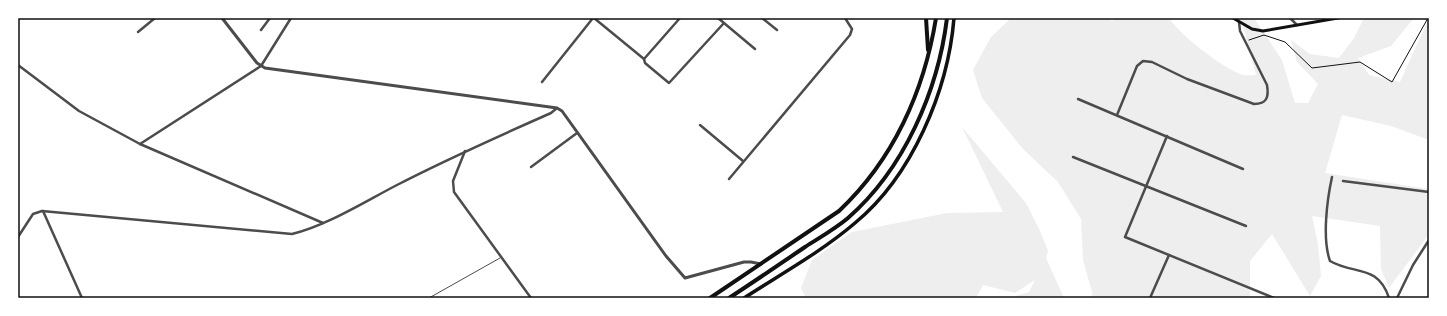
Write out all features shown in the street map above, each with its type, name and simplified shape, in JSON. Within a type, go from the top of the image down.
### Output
[{"type":"highway","points":[[926,18],[928,56]]},
{"type":"highway","points":[[710,298],[839,211],[857,194],[875,170],[899,133],[913,106],[928,56],[936,18]]},
{"type":"highway","points":[[729,298],[847,218],[872,195],[909,139],[926,104],[936,78],[947,18]]},
{"type":"main road","points":[[744,298],[831,242],[856,222],[875,203],[894,179],[918,142],[940,91],[948,61],[954,18]]},
{"type":"main road","points":[[1233,18],[1252,29],[1263,31],[1338,18]]},
{"type":"street","points":[[138,32],[155,18]]},
{"type":"street","points":[[222,18],[261,66],[270,70],[557,108],[562,111],[666,256],[685,278],[744,262],[761,264]]},
{"type":"street","points":[[261,30],[270,18]]},
{"type":"street","points":[[140,144],[261,66],[290,18]]},
{"type":"street","points":[[542,82],[594,18],[644,59],[645,63],[667,83],[671,83],[724,23]]},
{"type":"street","points":[[644,59],[680,18]]},
{"type":"street","points":[[718,18],[755,49]]},
{"type":"street","points":[[762,18],[777,30]]},
{"type":"street","points":[[730,179],[743,161],[850,35],[852,29],[844,18]]},
{"type":"street","points":[[1290,18],[1297,26]]},
{"type":"street","points":[[1117,115],[1137,66],[1143,60],[1152,62],[1187,79],[1254,104],[1261,104],[1266,100],[1268,92],[1267,84],[1245,41],[1239,26],[1240,22]]},
{"type":"street","points":[[18,65],[79,111],[140,144],[323,223]]},
{"type":"street","points":[[1078,99],[1243,169]]},
{"type":"street","points":[[18,237],[33,214],[42,211],[292,234],[323,223],[465,150],[551,114],[557,108]]},
{"type":"street","points":[[700,124],[743,161]]},
{"type":"street","points":[[531,167],[577,133]]},
{"type":"street","points":[[1167,136],[1125,237],[1274,298]]},
{"type":"street","points":[[465,150],[453,181],[452,187],[454,192],[531,298]]},
{"type":"street","points":[[1073,157],[1246,226]]},
{"type":"street","points":[[1332,177],[1326,218],[1327,245],[1330,261],[1336,264],[1368,272],[1384,286],[1389,298]]},
{"type":"street","points":[[1344,181],[1429,192]]},
{"type":"street","points":[[42,211],[82,298]]},
{"type":"street","points":[[1397,298],[1413,265],[1429,240]]},
{"type":"street","points":[[1150,298],[1169,255]]},
{"type":"lane","points":[[429,298],[501,257]]},
{"type":"path","points":[[1245,41],[1264,35],[1285,42],[1312,68],[1360,62],[1392,82],[1428,18]]},
{"type":"shaded area","points":[[1011,18],[1108,18],[1112,21],[1118,18],[1169,18],[1192,42],[1231,70],[1242,75],[1256,75],[1241,18],[1254,18],[1282,60],[1295,103],[1308,103],[1318,84],[1297,62],[1291,40],[1310,54],[1339,58],[1354,38],[1364,18],[1414,18],[1391,46],[1358,58],[1369,75],[1400,82],[1429,18],[1429,140],[1391,126],[1342,115],[1325,173],[1429,189],[1429,234],[1389,288],[1381,269],[1380,226],[1312,216],[1318,244],[1321,276],[1310,296],[1272,234],[1250,261],[1250,298],[1092,298],[1092,292],[1083,260],[1081,219],[1058,182],[1023,149],[982,98],[973,70],[991,37]]},
{"type":"shaded area","points":[[962,127],[1026,203],[1048,251],[1046,258],[1064,298],[1009,298],[1029,292],[1035,280],[1015,293],[983,285],[976,298],[806,298],[801,288],[812,260],[852,232],[947,213],[1003,212]]}]
